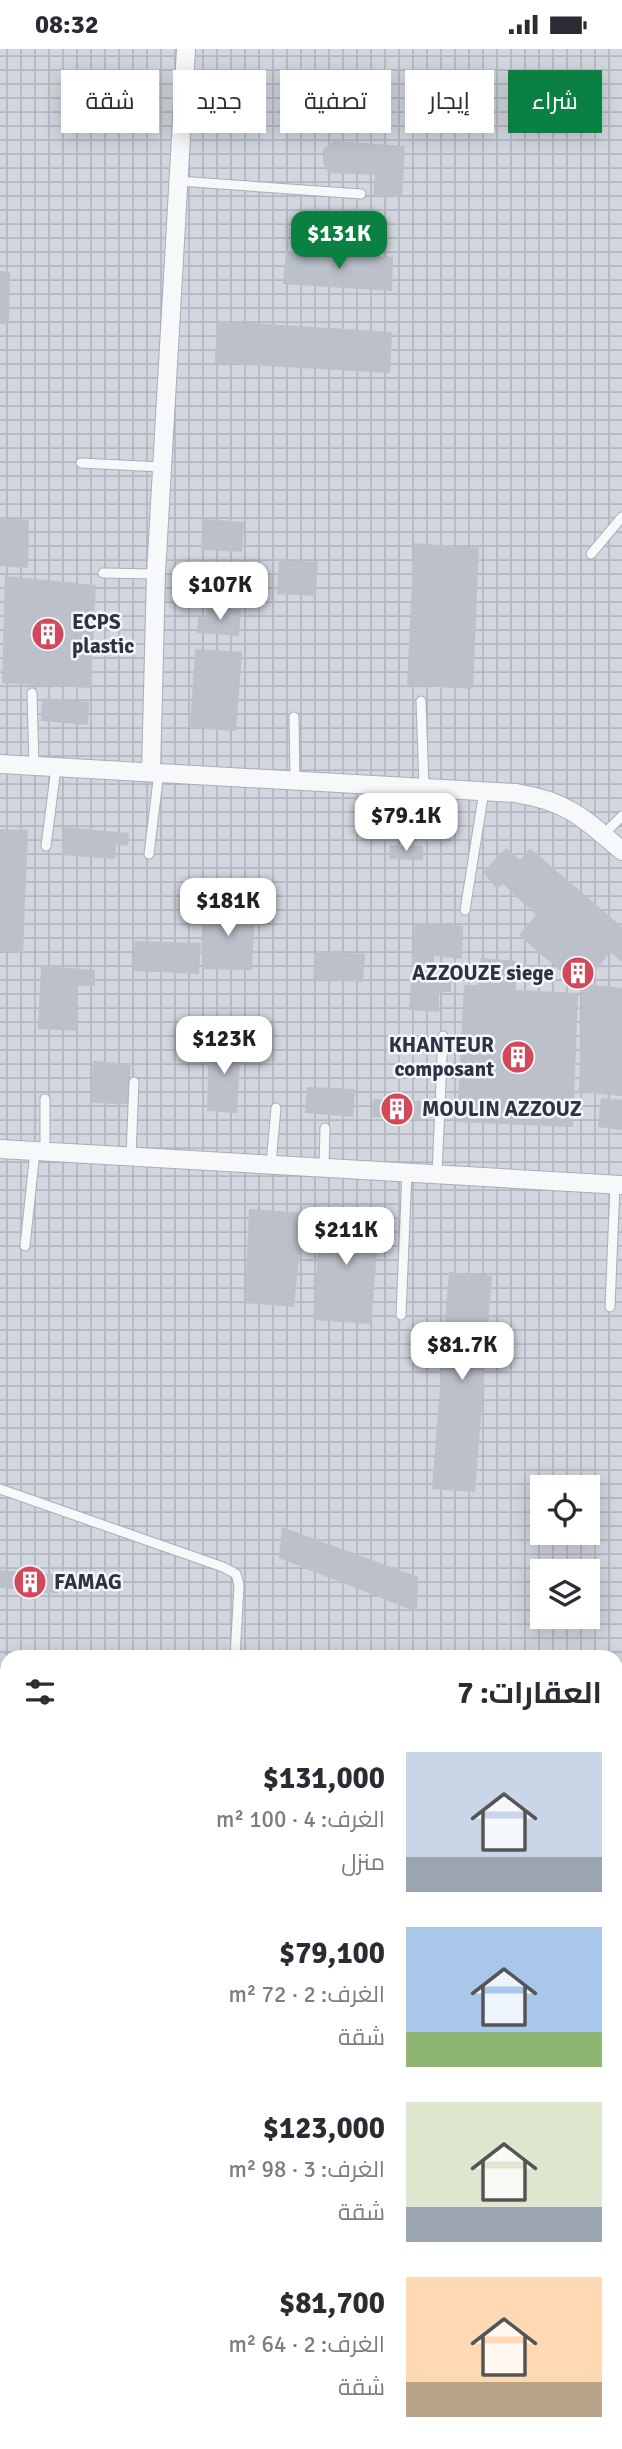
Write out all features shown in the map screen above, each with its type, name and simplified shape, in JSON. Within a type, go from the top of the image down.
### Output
[{"type":"street","points":[[155,772],[156,574],[186,49]]},
{"type":"street","points":[[0,764],[484,790],[538,796],[561,804],[580,815],[622,851]]},
{"type":"street","points":[[0,1149],[619,1185]]},
{"type":"lane","points":[[177,181],[361,194]]},
{"type":"lane","points":[[81,463],[161,467]]},
{"type":"lane","points":[[591,554],[622,517]]},
{"type":"lane","points":[[103,573],[156,574]]},
{"type":"lane","points":[[32,693],[34,766]]},
{"type":"lane","points":[[421,701],[424,787]]},
{"type":"lane","points":[[294,717],[295,780]]},
{"type":"lane","points":[[46,845],[56,768]]},
{"type":"lane","points":[[149,854],[155,772]]},
{"type":"lane","points":[[465,910],[484,790]]},
{"type":"lane","points":[[603,835],[622,816]]},
{"type":"lane","points":[[437,1174],[443,1036]]},
{"type":"lane","points":[[131,1156],[134,1082]]},
{"type":"lane","points":[[25,1246],[45,1099]]},
{"type":"lane","points":[[271,1164],[276,1108]]},
{"type":"lane","points":[[324,1167],[325,1128]]},
{"type":"lane","points":[[401,1315],[407,1173]]},
{"type":"lane","points":[[610,1307],[619,1185]]},
{"type":"lane","points":[[0,1489],[223,1567],[236,1574],[239,1585],[234,1650]]},
{"type":"shaded area","points":[[0,49],[622,49],[622,1650],[0,1650]]},
{"type":"building","points":[[334,141],[405,146],[402,197],[373,195],[375,175],[328,173],[323,162],[323,149]]},
{"type":"building","points":[[286,251],[393,257],[392,291],[283,284]]},
{"type":"building","points":[[0,271],[10,272],[9,324],[0,324]]},
{"type":"building","points":[[217,321],[392,332],[390,373],[215,363]]},
{"type":"building","points":[[0,518],[29,520],[28,568],[0,566]]},
{"type":"building","points":[[203,519],[244,522],[242,552],[201,550]]},
{"type":"building","points":[[414,543],[479,548],[473,689],[407,685]]},
{"type":"building","points":[[279,560],[318,562],[316,596],[277,594]]},
{"type":"building","name":"ECPS plastic","points":[[5,576],[96,585],[91,688],[2,683]]},
{"type":"building","points":[[207,607],[241,609],[239,636],[197,633],[198,617],[206,618]]},
{"type":"building","points":[[195,649],[242,652],[236,731],[190,728]]},
{"type":"building","points":[[42,698],[89,702],[88,725],[41,721]]},
{"type":"building","points":[[64,827],[129,833],[128,846],[116,845],[115,859],[62,855]]},
{"type":"building","points":[[0,829],[28,830],[23,953],[0,952]]},
{"type":"building","points":[[390,845],[423,846],[423,860],[389,859]]},
{"type":"building","name":"AZZOUZE siege","points":[[506,848],[520,860],[530,848],[622,927],[622,962],[610,952],[586,984],[622,988],[622,1096],[579,1092],[582,990],[519,935],[536,915],[503,884],[497,889],[483,872]]},
{"type":"building","points":[[204,906],[255,909],[252,970],[202,969]]},
{"type":"building","points":[[415,923],[463,926],[462,959],[434,956],[433,975],[451,976],[451,992],[439,992],[439,1012],[409,1010]]},
{"type":"building","points":[[135,941],[201,943],[199,974],[133,971]]},
{"type":"building","points":[[315,951],[365,954],[363,982],[313,979]]},
{"type":"building","name":"KHANTEUR composant","points":[[481,958],[516,961],[516,990],[578,993],[573,1127],[457,1122],[464,985],[478,985]]},
{"type":"building","points":[[41,966],[95,970],[95,986],[78,986],[77,1031],[38,1029]]},
{"type":"building","points":[[209,1039],[241,1041],[237,1113],[207,1111]]},
{"type":"building","points":[[93,1061],[131,1064],[128,1104],[91,1103]]},
{"type":"building","points":[[307,1087],[355,1089],[353,1117],[305,1113]]},
{"type":"building","points":[[601,1098],[622,1100],[622,1130],[598,1127]]},
{"type":"building","name":"MOULIN AZZOUZ","points":[[373,1099],[421,1101],[421,1119],[372,1117]]},
{"type":"building","points":[[249,1209],[304,1213],[294,1307],[245,1303]]},
{"type":"building","points":[[321,1210],[380,1215],[371,1324],[313,1320]]},
{"type":"building","points":[[449,1272],[492,1276],[475,1492],[432,1489]]},
{"type":"building","points":[[282,1527],[418,1577],[417,1612],[279,1558]]},
{"type":"building","name":"FAMAG","points":[[0,1570],[60,1575],[58,1594],[0,1588]]},
{"type":"place","name":"ECPS plastic","points":[[48,634]]},
{"type":"place","name":"AZZOUZE siege","points":[[578,973]]},
{"type":"place","name":"KHANTEUR composant","points":[[518,1057]]},
{"type":"place","name":"MOULIN AZZOUZ","points":[[397,1109]]},
{"type":"place","name":"FAMAG","points":[[30,1582]]}]
